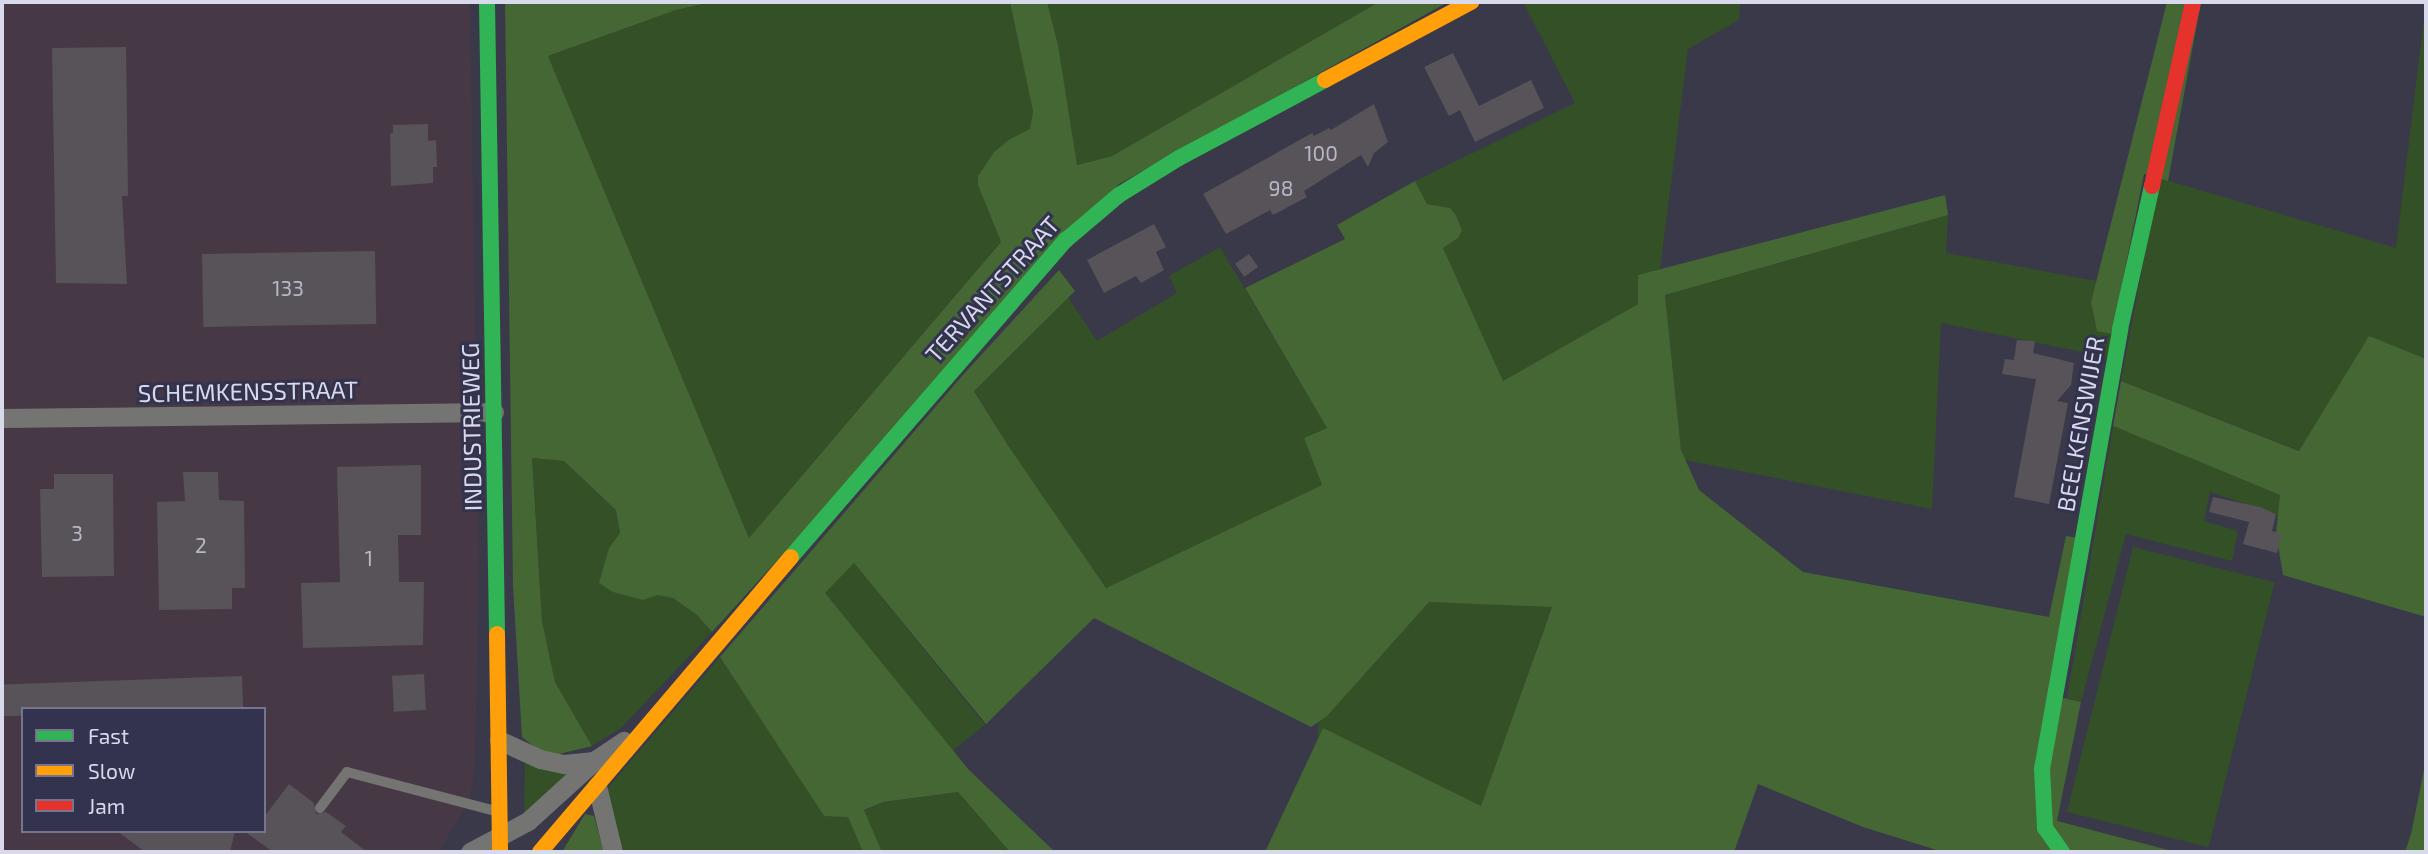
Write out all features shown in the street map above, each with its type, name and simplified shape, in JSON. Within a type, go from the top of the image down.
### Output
[{"type":"street","name":"INDUSTRIEWEG","points":[[487,2],[500,843]]},
{"type":"street","name":"TERVANTSTRAAT","points":[[540,852],[645,726],[1066,240],[1119,195],[1179,158],[1471,2]]},
{"type":"street","name":"BEELKENSWIJER","points":[[2062,852],[2055,847],[2045,828],[2042,769],[2120,329],[2193,2]]},
{"type":"street","name":"SCHEMKENSSTRAAT","points":[[2,418],[494,412]]},
{"type":"street","name":"TERVANTSTRAAT","points":[[470,852],[500,843],[594,761],[645,726]]},
{"type":"street","points":[[499,740],[540,759],[564,764],[594,761]]},
{"type":"street","points":[[597,786],[613,852]]},
{"type":"lane","points":[[320,808],[347,772],[500,812]]},
{"type":"shaded area","points":[[2,2],[470,2],[479,550],[475,767],[470,798],[439,852],[2,852]]},
{"type":"green space","points":[[505,2],[711,2],[676,10],[548,56],[749,538],[1001,242],[978,185],[978,176],[994,152],[1010,139],[1030,129],[1033,111],[1010,2],[1047,2],[1058,45],[1077,165],[1112,156],[1379,2],[1448,2],[1119,184],[712,632],[697,615],[673,598],[657,595],[643,600],[613,592],[599,583],[609,548],[620,533],[616,510],[564,461],[532,458],[542,621],[555,682],[592,746],[555,755],[537,749],[522,737],[513,586]]},
{"type":"green space","points":[[711,2],[1010,2],[1033,110],[1030,129],[1010,139],[982,168],[978,185],[1001,242],[749,538],[548,56],[676,10]]},
{"type":"green space","points":[[1047,2],[1379,2],[1112,156],[1076,165],[1058,45]]},
{"type":"green space","points":[[1523,2],[1740,2],[1739,20],[1688,49],[1660,270],[1638,275],[1638,304],[1503,381],[1443,248],[1458,238],[1462,231],[1456,215],[1450,208],[1427,204],[1415,181],[1575,103]]},
{"type":"green space","points":[[2167,2],[2201,2],[2168,181],[2144,174],[2112,334],[2097,331],[2091,302]]},
{"type":"green space","points":[[2426,2],[2426,359],[2369,337],[2300,451],[2121,381],[2159,178],[2396,248]]},
{"type":"green space","points":[[1415,181],[1427,204],[1450,208],[1456,215],[1462,231],[1458,238],[1443,248],[1503,381],[1638,304],[1638,275],[1945,195],[1948,215],[1665,295],[1681,450],[1699,490],[1803,572],[2049,617],[2066,536],[2081,538],[2051,695],[2081,702],[2057,821],[2176,852],[1943,852],[1863,827],[1758,784],[1734,852],[1265,852],[1323,728],[1481,806],[1552,607],[1429,602],[1327,716],[1311,727],[1094,618],[986,724],[854,563],[825,593],[969,770],[1055,852],[1010,852],[958,792],[883,802],[864,810],[882,852],[863,852],[848,817],[824,816],[720,657],[962,376],[1059,270],[1075,291],[974,391],[1106,588],[1322,485],[1304,438],[1327,428],[1245,288],[1345,239],[1337,225]]},
{"type":"green space","points":[[1948,215],[1946,253],[2097,281],[2091,302],[2112,334],[2107,357],[1941,323],[1932,509],[1685,460],[1681,450],[1665,295]]},
{"type":"green space","points":[[1220,247],[1327,428],[1304,438],[1322,485],[1106,588],[1009,447],[974,390],[1068,297],[1097,341],[1177,293],[1169,276]]},
{"type":"green space","points":[[2369,336],[2426,359],[2426,617],[2283,575],[2276,533],[2280,495],[2113,426],[2121,381],[2299,451]]},
{"type":"green space","points":[[2113,426],[2280,495],[2278,515],[2210,492],[2204,521],[2238,531],[2232,561],[2126,534],[2081,702],[2067,698]]},
{"type":"green space","points":[[532,458],[564,461],[616,510],[620,533],[609,548],[657,595],[673,598],[697,615],[712,632],[621,728],[592,746],[555,682],[542,621]]},
{"type":"green space","points":[[2133,547],[2275,582],[2209,847],[2067,812]]},
{"type":"green space","points":[[854,563],[985,725],[952,751],[821,589]]},
{"type":"green space","points":[[1429,602],[1552,606],[1481,807],[1324,729],[1318,739],[1318,723]]},
{"type":"green space","points":[[720,657],[824,816],[848,816],[863,852],[619,852],[606,790]]},
{"type":"green space","points":[[2426,760],[2426,852],[2405,852],[2411,834]]},
{"type":"green space","points":[[525,762],[546,770],[571,772],[524,813]]},
{"type":"green space","points":[[958,792],[1010,852],[882,852],[863,811],[883,802]]},
{"type":"green space","points":[[585,814],[594,816],[604,852],[562,852]]},
{"type":"building","points":[[126,47],[128,196],[122,196],[127,284],[56,283],[52,48]]},
{"type":"building","points":[[1453,53],[1479,106],[1531,80],[1544,108],[1475,142],[1460,110],[1449,116],[1424,67]]},
{"type":"building","points":[[1374,104],[1388,142],[1374,153],[1368,167],[1361,155],[1304,191],[1307,197],[1273,215],[1270,210],[1226,234],[1203,194],[1312,133],[1314,136],[1329,128],[1331,130]]},
{"type":"building","points":[[428,124],[428,141],[436,140],[437,167],[433,167],[433,183],[391,186],[390,134],[393,133],[393,125]]},
{"type":"building","points":[[1154,224],[1166,247],[1156,252],[1164,270],[1141,283],[1136,276],[1104,293],[1087,260]]},
{"type":"building","points":[[375,251],[376,324],[203,327],[202,254]]},
{"type":"building","points":[[1249,254],[1258,267],[1244,277],[1235,264]]},
{"type":"building","points":[[2017,340],[2035,341],[2033,353],[2074,363],[2071,385],[2057,401],[2068,403],[2049,504],[2014,497],[2036,379],[2002,374],[2005,359],[2014,360]]},
{"type":"building","points":[[421,465],[421,535],[398,535],[399,582],[424,582],[423,645],[303,648],[301,583],[340,582],[337,467]]},
{"type":"building","points":[[183,472],[218,472],[219,500],[244,501],[245,588],[232,588],[232,609],[159,610],[157,502],[185,501]]},
{"type":"building","points":[[54,474],[113,474],[114,576],[42,577],[40,489],[54,489]]},
{"type":"building","points":[[2213,497],[2260,507],[2276,514],[2272,531],[2282,534],[2277,553],[2243,544],[2249,522],[2209,512]]},
{"type":"building","points":[[424,674],[426,710],[394,712],[392,676]]},
{"type":"building","points":[[242,676],[243,707],[21,707],[21,716],[3,716],[2,684]]},
{"type":"building","points":[[289,784],[314,803],[316,814],[326,812],[346,826],[341,832],[367,852],[273,852],[247,833],[266,833],[266,814]]},
{"type":"building","points":[[120,833],[235,833],[230,852],[145,852]]},
{"type":"traffic: fast","points":[[487,2],[497,634]]},
{"type":"traffic: fast","points":[[791,557],[1066,240],[1119,195],[1179,158],[1325,80]]},
{"type":"traffic: fast","points":[[2062,852],[2045,828],[2042,769],[2120,329],[2152,186]]},
{"type":"traffic: slow","points":[[1325,80],[1471,2]]},
{"type":"traffic: slow","points":[[540,852],[791,557]]},
{"type":"traffic: slow","points":[[497,634],[500,852]]},
{"type":"traffic: jam","points":[[2152,186],[2193,2]]}]
